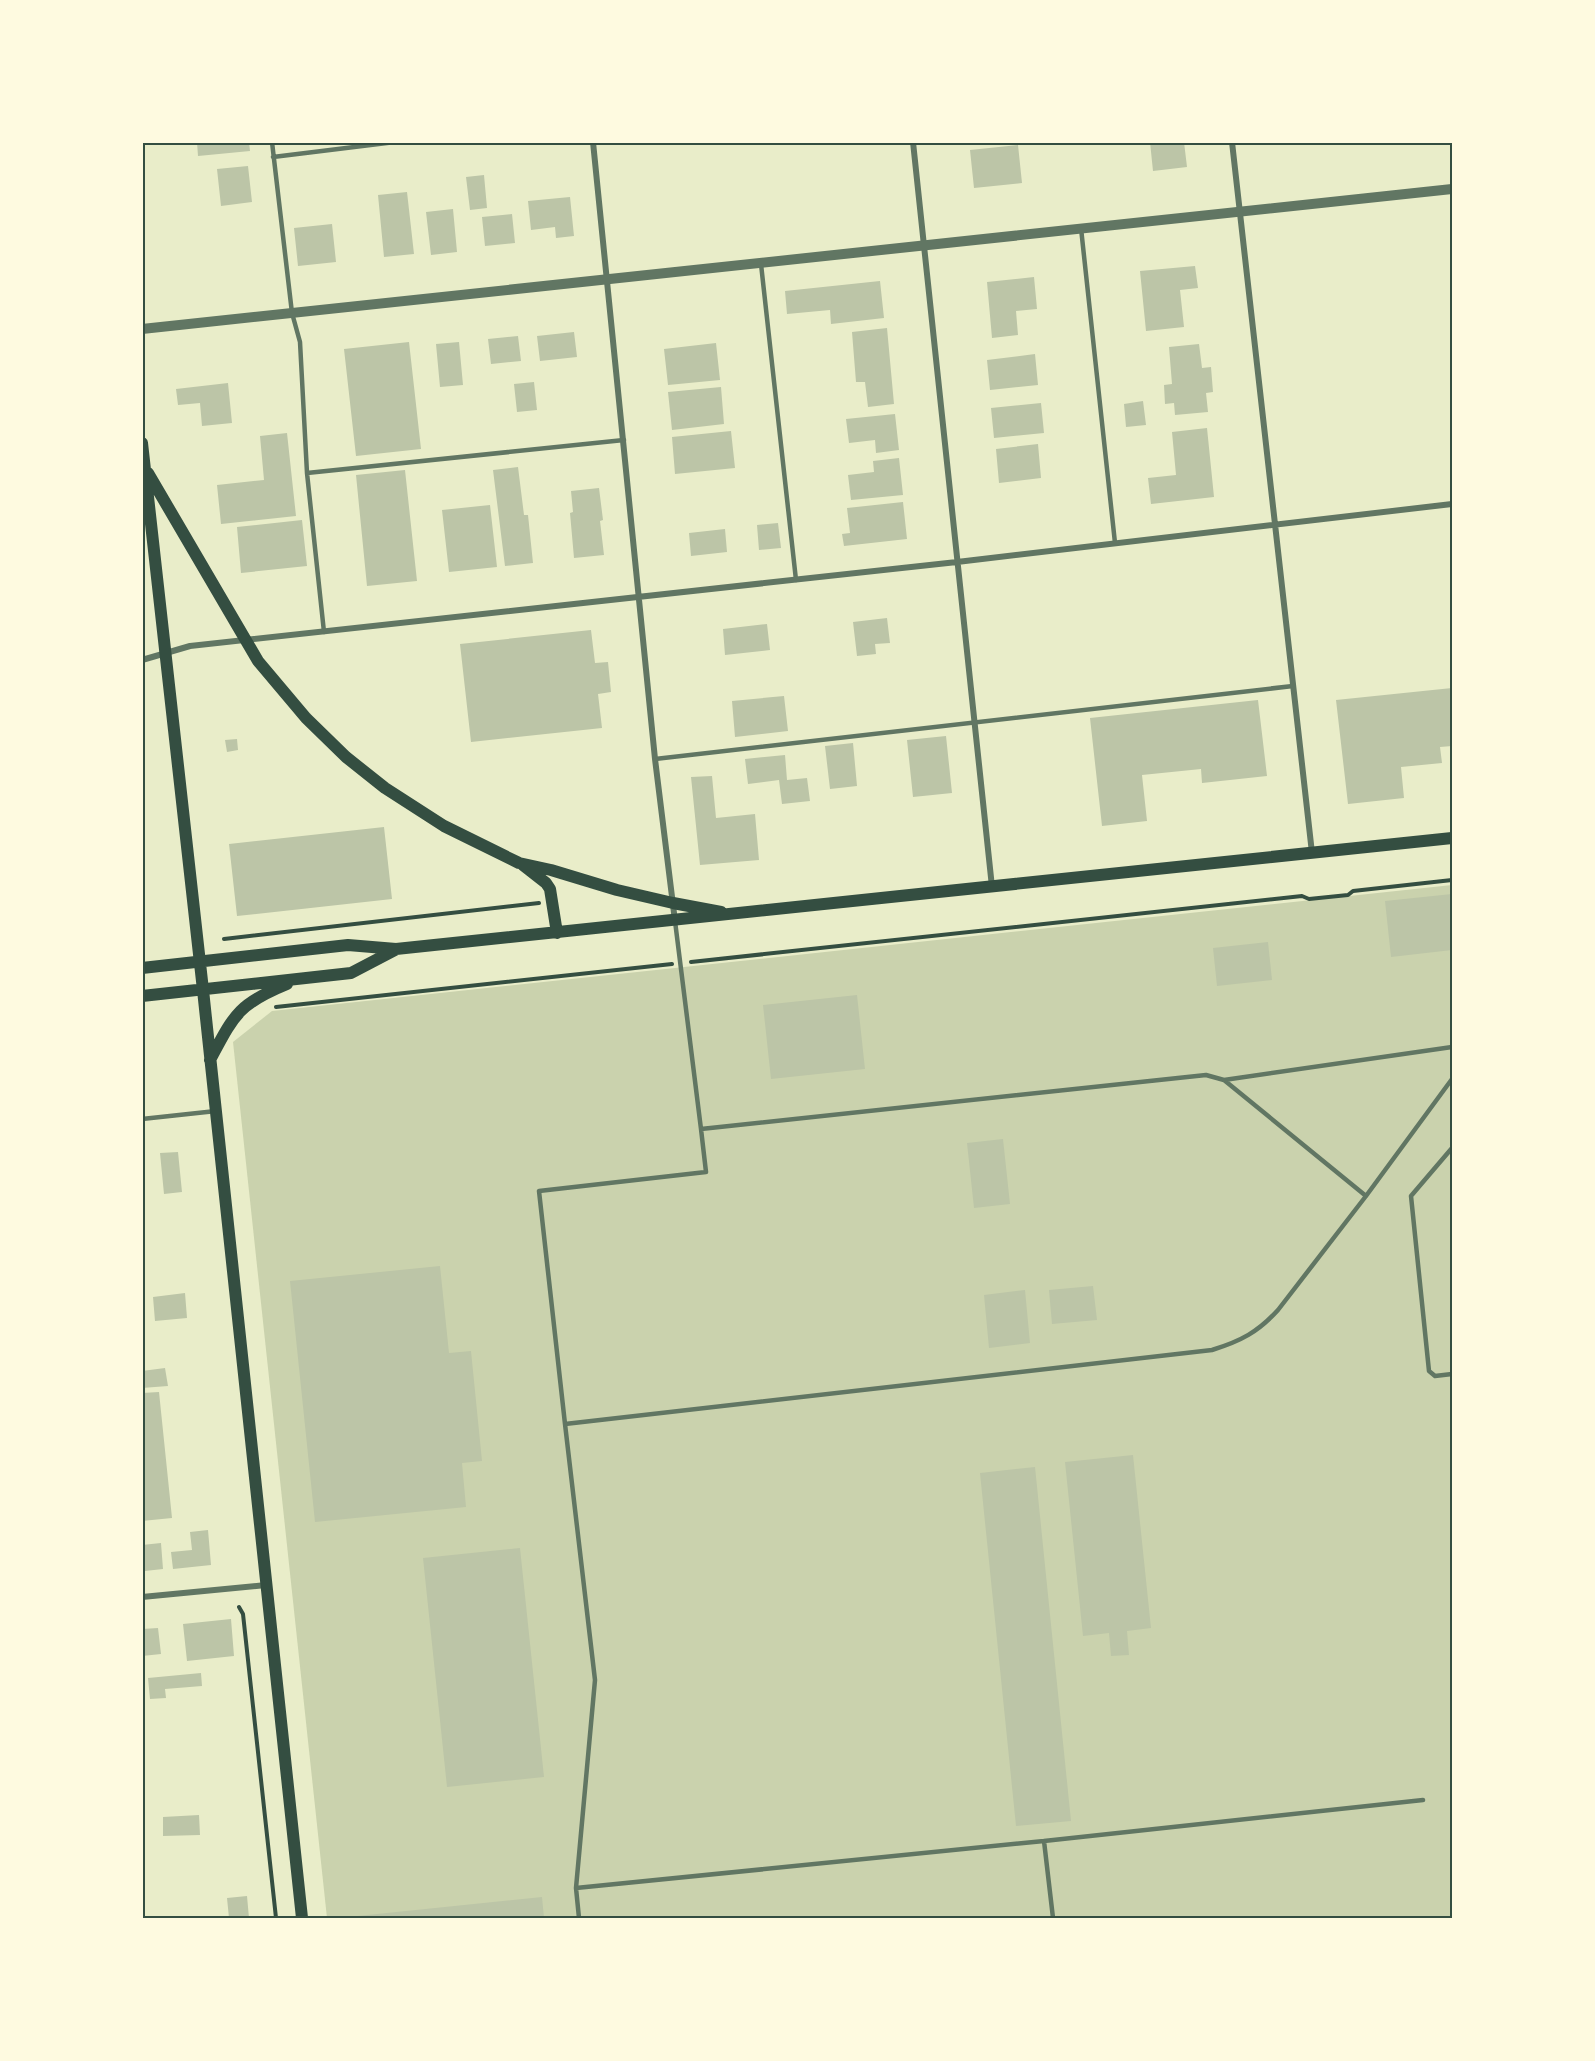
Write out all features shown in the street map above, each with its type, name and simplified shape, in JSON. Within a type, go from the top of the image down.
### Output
[{"type":"main road","points":[[142,443],[302,1918]]},
{"type":"main road","points":[[146,470],[244,640],[273,681],[306,718],[346,757],[377,782],[414,809],[519,863],[546,883],[550,889],[557,933]]},
{"type":"main road","points":[[142,968],[348,945],[396,949],[737,915],[1452,838]]},
{"type":"main road","points":[[519,863],[614,889],[737,915]]},
{"type":"main road","points":[[142,996],[351,973],[396,949]]},
{"type":"main road","points":[[210,1060],[240,1010],[267,992],[302,978]]},
{"type":"street","points":[[593,142],[655,759],[675,921]]},
{"type":"street","points":[[913,142],[992,887]]},
{"type":"street","points":[[1232,142],[1312,853]]},
{"type":"street","points":[[142,329],[761,261],[1452,189]]},
{"type":"street","points":[[142,660],[190,646],[957,562],[1452,504]]},
{"type":"street","points":[[142,1597],[266,1585]]},
{"type":"lane","points":[[272,142],[292,313],[300,342],[307,473],[324,632]]},
{"type":"lane","points":[[273,157],[396,142]]},
{"type":"lane","points":[[1081,228],[1115,543]]},
{"type":"lane","points":[[761,261],[796,580]]},
{"type":"lane","points":[[307,473],[624,441]]},
{"type":"lane","points":[[655,759],[1293,686]]},
{"type":"lane","points":[[579,1918],[576,1888],[595,1680],[539,1191],[706,1172],[675,921]]},
{"type":"lane","points":[[1224,1080],[1452,1047]]},
{"type":"lane","points":[[701,1129],[1206,1075],[1224,1080],[1366,1196]]},
{"type":"lane","points":[[565,1424],[1212,1350],[1237,1343],[1263,1326],[1366,1196],[1452,1079]]},
{"type":"lane","points":[[142,1119],[216,1111]]},
{"type":"lane","points":[[1452,1148],[1411,1196],[1429,1371],[1435,1376],[1452,1374]]},
{"type":"lane","points":[[576,1888],[1423,1800]]},
{"type":"lane","points":[[1044,1841],[1053,1918]]},
{"type":"path","points":[[275,1007],[1302,896],[1309,899],[1348,895],[1353,891],[1452,880]]},
{"type":"path","points":[[224,939],[540,903]]},
{"type":"path","points":[[239,1607],[244,1624],[276,1918]]},
{"type":"green space","points":[[1452,885],[1452,1918],[327,1918],[233,1042],[272,1011]]},
{"type":"building","points":[[197,142],[249,142],[250,151],[198,156]]},
{"type":"building","points":[[1150,142],[1184,142],[1187,167],[1153,171]]},
{"type":"building","points":[[1018,145],[1022,183],[974,188],[970,150]]},
{"type":"building","points":[[248,166],[252,202],[221,206],[217,169]]},
{"type":"building","points":[[484,175],[487,208],[470,210],[466,177]]},
{"type":"building","points":[[407,192],[414,254],[384,257],[378,195]]},
{"type":"building","points":[[570,197],[574,236],[556,238],[555,227],[531,230],[528,201]]},
{"type":"building","points":[[453,209],[457,252],[431,255],[426,212]]},
{"type":"building","points":[[512,214],[515,243],[485,246],[482,217]]},
{"type":"building","points":[[332,224],[336,262],[298,266],[294,228]]},
{"type":"building","points":[[1195,266],[1198,288],[1180,290],[1184,327],[1146,331],[1140,271]]},
{"type":"building","points":[[1034,277],[1037,309],[1016,311],[1018,335],[992,338],[987,282]]},
{"type":"building","points":[[880,281],[884,318],[831,324],[830,310],[787,314],[785,291]]},
{"type":"building","points":[[887,328],[894,404],[868,407],[865,382],[856,382],[852,332]]},
{"type":"building","points":[[574,332],[577,357],[540,361],[537,336]]},
{"type":"building","points":[[518,336],[521,361],[491,364],[488,339]]},
{"type":"building","points":[[409,342],[421,449],[356,456],[344,349]]},
{"type":"building","points":[[459,342],[463,385],[440,387],[436,344]]},
{"type":"building","points":[[716,343],[720,380],[668,385],[664,349]]},
{"type":"building","points":[[1199,344],[1202,368],[1211,367],[1213,392],[1206,393],[1208,412],[1175,415],[1174,403],[1165,404],[1164,385],[1172,384],[1169,347]]},
{"type":"building","points":[[1035,354],[1038,385],[990,390],[987,360]]},
{"type":"building","points":[[534,382],[537,410],[517,412],[514,384]]},
{"type":"building","points":[[228,383],[232,423],[202,426],[200,403],[178,405],[176,389]]},
{"type":"building","points":[[721,387],[724,424],[672,430],[668,392]]},
{"type":"building","points":[[1143,401],[1146,425],[1126,427],[1124,404]]},
{"type":"building","points":[[1041,403],[1044,433],[994,438],[991,408]]},
{"type":"building","points":[[895,414],[899,450],[876,453],[875,440],[849,443],[846,419]]},
{"type":"building","points":[[1207,428],[1214,497],[1151,504],[1148,478],[1176,475],[1172,432]]},
{"type":"building","points":[[731,431],[735,468],[675,474],[672,437]]},
{"type":"building","points":[[287,433],[296,516],[221,524],[217,485],[264,480],[260,436]]},
{"type":"building","points":[[1038,444],[1041,478],[999,483],[996,449]]},
{"type":"building","points":[[899,458],[903,495],[851,500],[848,475],[874,472],[873,461]]},
{"type":"building","points":[[518,467],[524,515],[528,515],[533,563],[505,566],[493,470]]},
{"type":"building","points":[[405,470],[417,581],[367,586],[356,475]]},
{"type":"building","points":[[599,488],[604,555],[574,558],[570,513],[573,512],[571,491]]},
{"type":"building","points":[[903,502],[907,539],[844,546],[842,534],[850,533],[847,508]]},
{"type":"building","points":[[490,505],[497,567],[449,572],[442,510]]},
{"type":"building","points":[[302,520],[307,566],[241,573],[237,527]]},
{"type":"building","points":[[778,523],[781,548],[759,550],[757,525]]},
{"type":"building","points":[[725,529],[727,552],[691,556],[689,533]]},
{"type":"building","points":[[887,618],[890,643],[875,644],[876,654],[857,656],[853,622]]},
{"type":"building","points":[[767,624],[770,650],[725,655],[723,629]]},
{"type":"building","points":[[591,630],[595,663],[608,662],[611,692],[598,694],[602,728],[471,742],[460,644]]},
{"type":"building","points":[[1452,688],[1452,746],[1440,747],[1442,763],[1401,767],[1404,798],[1348,804],[1336,700]]},
{"type":"building","points":[[784,696],[788,731],[735,737],[732,701]]},
{"type":"building","points":[[1258,700],[1267,776],[1202,783],[1201,769],[1142,775],[1147,821],[1102,826],[1090,718]]},
{"type":"building","points":[[946,736],[952,793],[913,797],[907,740]]},
{"type":"building","points":[[237,739],[238,750],[227,752],[225,740]]},
{"type":"building","points":[[853,743],[857,786],[830,789],[825,746]]},
{"type":"building","points":[[785,755],[787,780],[807,778],[810,801],[782,804],[779,780],[748,784],[745,759]]},
{"type":"building","points":[[712,776],[716,818],[755,814],[759,860],[700,865],[691,777]]},
{"type":"building","points":[[384,827],[392,899],[237,916],[229,844]]},
{"type":"building","points":[[1452,894],[1452,950],[1391,957],[1385,901]]},
{"type":"building","points":[[1268,942],[1272,980],[1217,986],[1213,948]]},
{"type":"building","points":[[857,995],[865,1069],[771,1079],[763,1005]]},
{"type":"building","points":[[1003,1139],[1010,1204],[974,1208],[967,1143]]},
{"type":"building","points":[[178,1152],[182,1192],[164,1194],[160,1153]]},
{"type":"building","points":[[440,1266],[449,1353],[471,1351],[482,1461],[462,1463],[466,1507],[315,1522],[290,1281]]},
{"type":"building","points":[[1093,1286],[1097,1320],[1052,1324],[1049,1290]]},
{"type":"building","points":[[1025,1290],[1030,1343],[989,1348],[984,1295]]},
{"type":"building","points":[[185,1293],[187,1318],[155,1321],[153,1297]]},
{"type":"building","points":[[165,1368],[168,1386],[142,1388],[142,1371]]},
{"type":"building","points":[[159,1392],[172,1518],[142,1521],[142,1393]]},
{"type":"building","points":[[1133,1455],[1151,1628],[1127,1631],[1129,1655],[1111,1656],[1109,1633],[1083,1636],[1065,1462]]},
{"type":"building","points":[[1035,1467],[1071,1821],[1016,1826],[980,1473]]},
{"type":"building","points":[[208,1530],[211,1565],[173,1569],[171,1552],[192,1550],[190,1532]]},
{"type":"building","points":[[161,1543],[163,1569],[145,1571],[142,1545]]},
{"type":"building","points":[[520,1548],[544,1777],[447,1787],[423,1558]]},
{"type":"building","points":[[231,1619],[234,1656],[187,1661],[183,1624]]},
{"type":"building","points":[[158,1628],[161,1654],[142,1656],[142,1629]]},
{"type":"building","points":[[201,1673],[202,1686],[165,1689],[166,1698],[150,1699],[148,1678]]},
{"type":"building","points":[[199,1815],[200,1835],[163,1836],[163,1817]]},
{"type":"building","points":[[247,1896],[249,1918],[229,1918],[227,1898]]},
{"type":"building","points":[[542,1897],[544,1918],[348,1918],[348,1917]]}]
